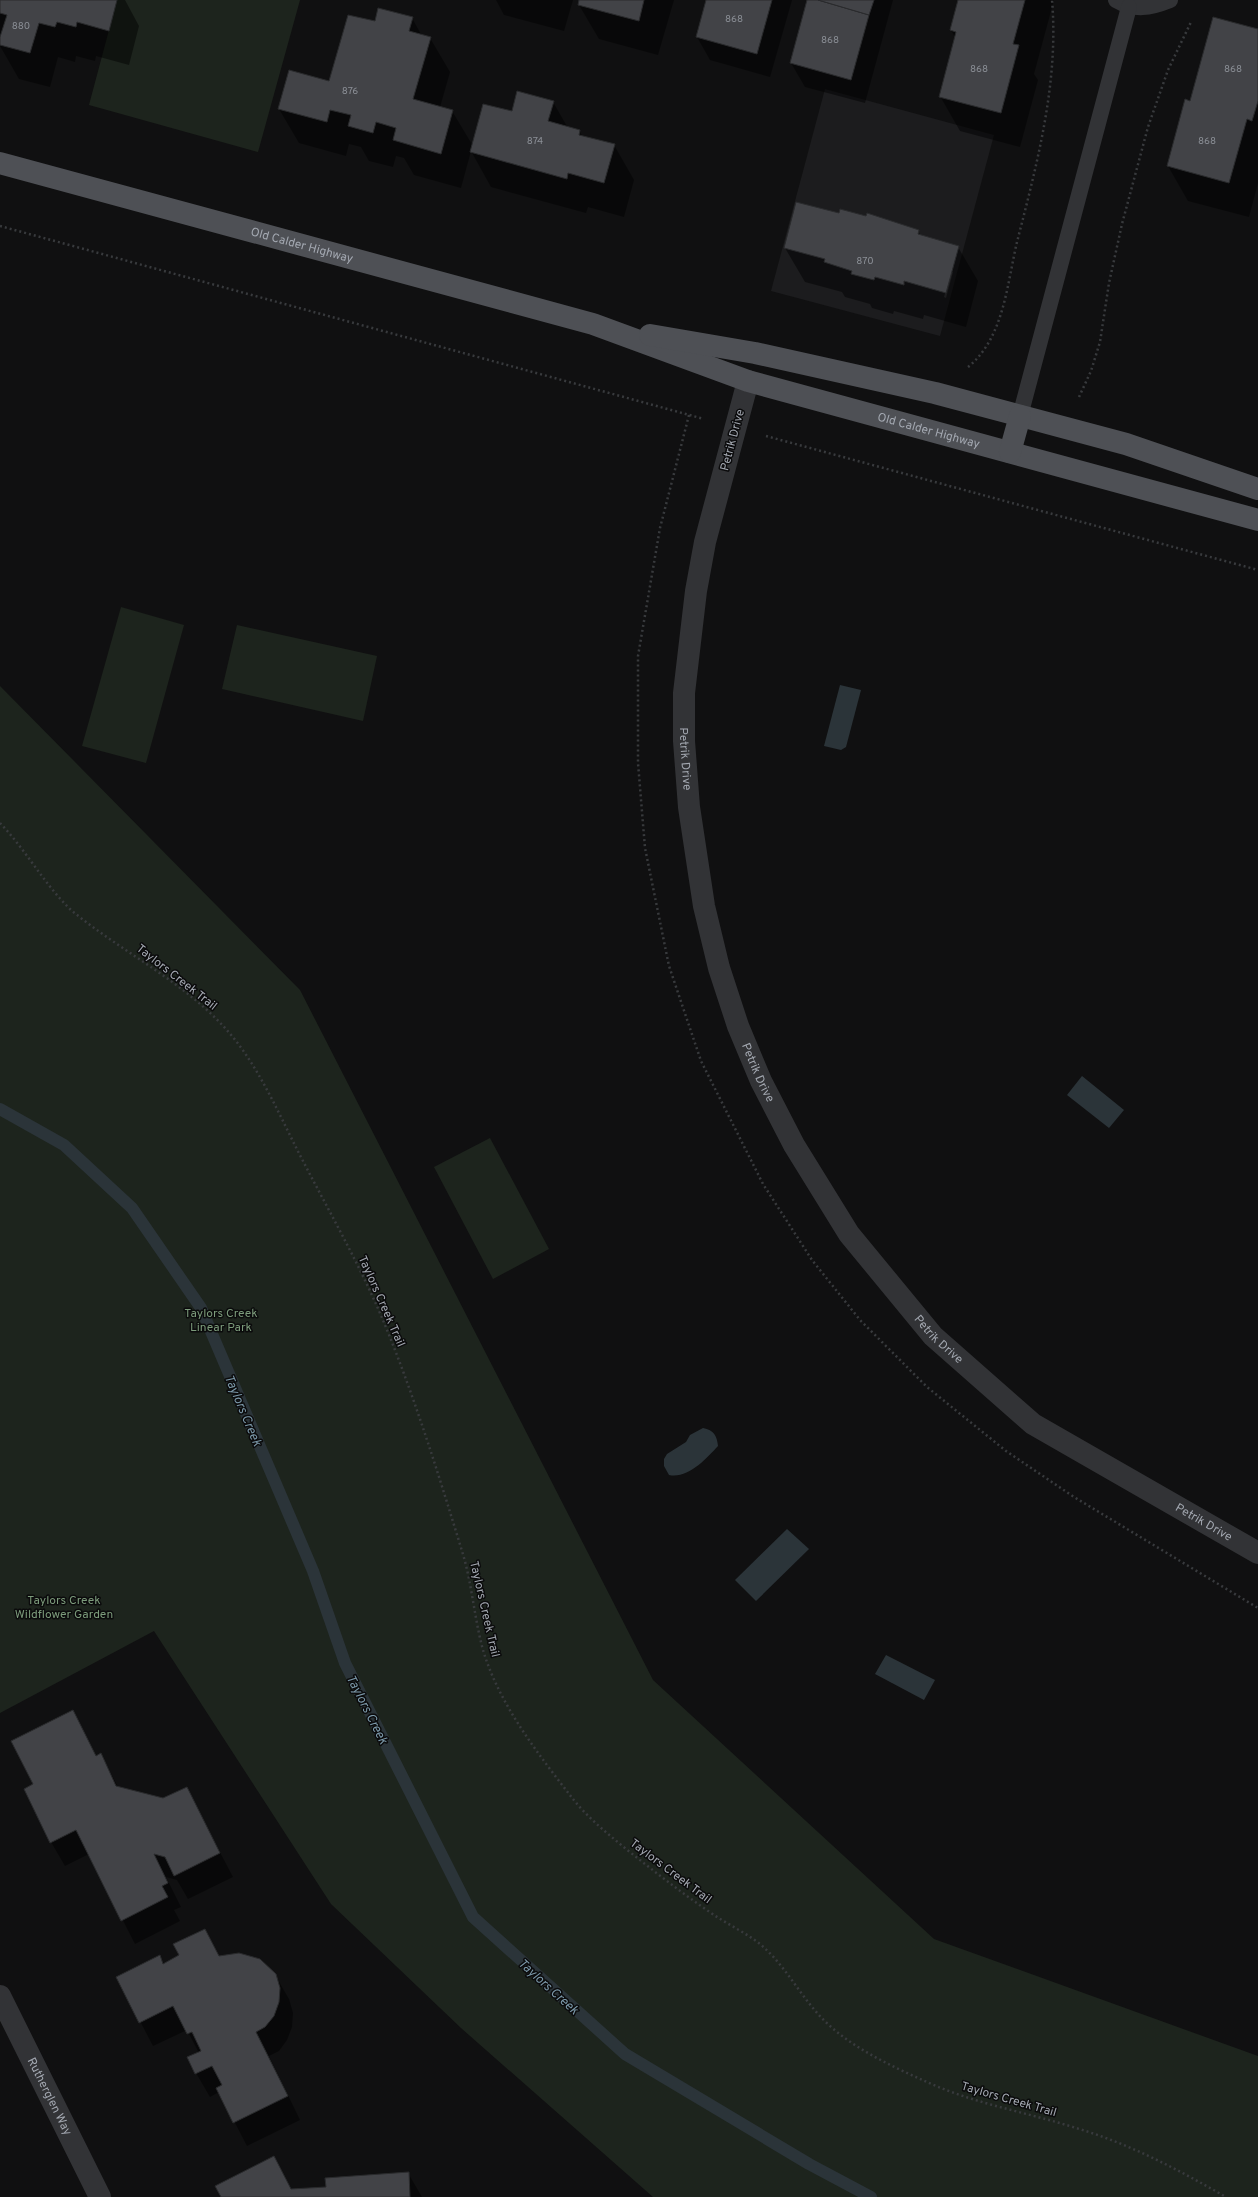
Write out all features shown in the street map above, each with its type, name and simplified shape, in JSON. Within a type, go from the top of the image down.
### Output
[{"type":"main road","name":"Old Calder Highway","points":[[0,163],[604,327],[748,381],[1258,520]]},
{"type":"main road","name":"Old Calder Highway","points":[[604,327],[755,353],[878,379],[1133,446],[1258,489]]},
{"type":"main road","points":[[748,381],[755,353]]},
{"type":"main road","points":[[1010,452],[1020,416]]},
{"type":"street","name":"Petrik Drive","points":[[748,381],[705,542],[696,591],[684,693],[684,741],[689,807],[704,906],[719,968],[738,1026],[761,1081],[794,1145],[849,1234],[933,1336],[1033,1424],[1258,1552]]},
{"type":"street","name":"Rutherglen Way","points":[[0,1996],[100,2197]]},
{"type":"lane","points":[[1020,416],[1122,4],[1144,7],[1170,0]]},
{"type":"path","points":[[963,371],[974,362],[988,343],[1003,307],[1008,289],[1027,199],[1037,162],[1043,126],[1054,50],[1055,26],[1052,0]]},
{"type":"path","points":[[1078,403],[1100,342],[1122,224],[1148,127],[1168,70],[1192,20]]},
{"type":"path","points":[[0,226],[1258,570]]},
{"type":"path","points":[[689,415],[660,528],[638,656],[638,763],[646,848],[670,966],[701,1061],[763,1184],[812,1260],[860,1320],[927,1387],[1006,1451],[1074,1497],[1258,1608]]},
{"type":"path","name":"Taylors Creek Trail","points":[[0,822],[13,836],[59,899],[71,910],[209,1012],[234,1038],[264,1085],[360,1271],[385,1325],[413,1400],[463,1553],[483,1649],[493,1676],[529,1739],[576,1803],[595,1822],[665,1881],[756,1941],[776,1958],[815,2010],[828,2024],[843,2037],[866,2052],[912,2076],[960,2096],[1078,2128],[1134,2148],[1164,2162],[1226,2197]]},
{"type":"shaded area","points":[[825,89],[994,135],[940,336],[771,291]]},
{"type":"shaded area","points":[[840,685],[861,690],[846,747],[841,750],[824,746]]},
{"type":"shaded area","points":[[1082,1076],[1124,1110],[1109,1128],[1067,1095]]},
{"type":"shaded area","points":[[703,1428],[710,1430],[714,1434],[717,1439],[718,1446],[702,1462],[690,1471],[683,1474],[669,1475],[664,1466],[664,1459],[667,1454],[686,1442],[690,1435]]},
{"type":"shaded area","points":[[787,1529],[809,1549],[756,1601],[735,1580]]},
{"type":"shaded area","points":[[886,1655],[935,1680],[924,1700],[875,1674]]},
{"type":"green space","points":[[117,0],[300,0],[258,152],[89,105]]},
{"type":"green space","points":[[121,607],[184,625],[146,763],[82,746]]},
{"type":"green space","points":[[237,625],[377,656],[363,721],[222,689]]},
{"type":"green space","name":"Taylors Creek Linear Park","points":[[0,686],[300,990],[653,1680],[934,1939],[1258,2056],[1258,2197],[653,2197],[461,2028],[331,1904],[154,1631],[0,1713]]},
{"type":"green space","points":[[490,1138],[549,1249],[493,1279],[434,1167]]},
{"type":"building","points":[[0,0],[117,0],[109,31],[77,22],[76,27],[57,22],[55,27],[39,23],[30,53],[0,45],[0,37],[7,15],[0,13]]},
{"type":"building","points":[[579,0],[644,0],[639,21],[578,5]]},
{"type":"building","points":[[706,0],[772,0],[757,54],[696,37]]},
{"type":"building","points":[[807,0],[818,0],[869,15],[851,80],[790,63]]},
{"type":"building","points":[[818,0],[874,0],[869,15]]},
{"type":"building","points":[[958,0],[1025,0],[1013,44],[1019,45],[1001,113],[939,97],[956,32],[950,30]]},
{"type":"building","points":[[378,8],[413,17],[409,31],[431,37],[413,99],[453,110],[441,154],[393,140],[396,128],[376,122],[373,133],[348,126],[351,115],[330,110],[327,122],[278,109],[289,70],[329,81],[348,15],[375,21]]},
{"type":"building","points":[[1213,17],[1258,29],[1258,101],[1252,121],[1247,119],[1229,183],[1167,166],[1185,99],[1190,101]]},
{"type":"building","points":[[517,91],[554,101],[548,121],[580,130],[579,135],[615,144],[604,183],[568,173],[567,179],[470,152],[483,104],[512,111]]},
{"type":"building","points":[[796,202],[839,213],[840,209],[866,216],[867,213],[919,230],[918,234],[959,246],[946,293],[904,281],[904,285],[875,277],[874,280],[851,274],[852,271],[824,262],[825,259],[784,248]]},
{"type":"building","points":[[73,1710],[96,1756],[101,1753],[116,1786],[163,1798],[187,1787],[220,1853],[174,1876],[165,1857],[154,1854],[168,1883],[162,1886],[168,1897],[121,1921],[76,1830],[50,1843],[24,1789],[33,1784],[11,1741]]},
{"type":"building","points":[[205,1929],[219,1956],[239,1953],[260,1959],[276,1974],[280,1988],[279,2002],[274,2016],[265,2027],[256,2032],[288,2096],[233,2123],[216,2088],[222,2085],[212,2066],[195,2074],[187,2057],[201,2051],[192,2032],[187,2034],[173,2006],[139,2023],[116,1977],[160,1955],[163,1964],[179,1955],[173,1944]]},
{"type":"building","points":[[274,2156],[291,2189],[326,2187],[325,2178],[409,2172],[410,2197],[221,2197],[215,2186]]},
{"type":"waterway","name":"Taylors Creek","points":[[0,1109],[64,1145],[132,1208],[201,1308],[313,1571],[345,1663],[473,1917],[625,2054],[809,2164],[871,2197]]},
{"type":"park label","name":"Taylors Creek Wildflower Garden","points":[[64,1607]]}]
